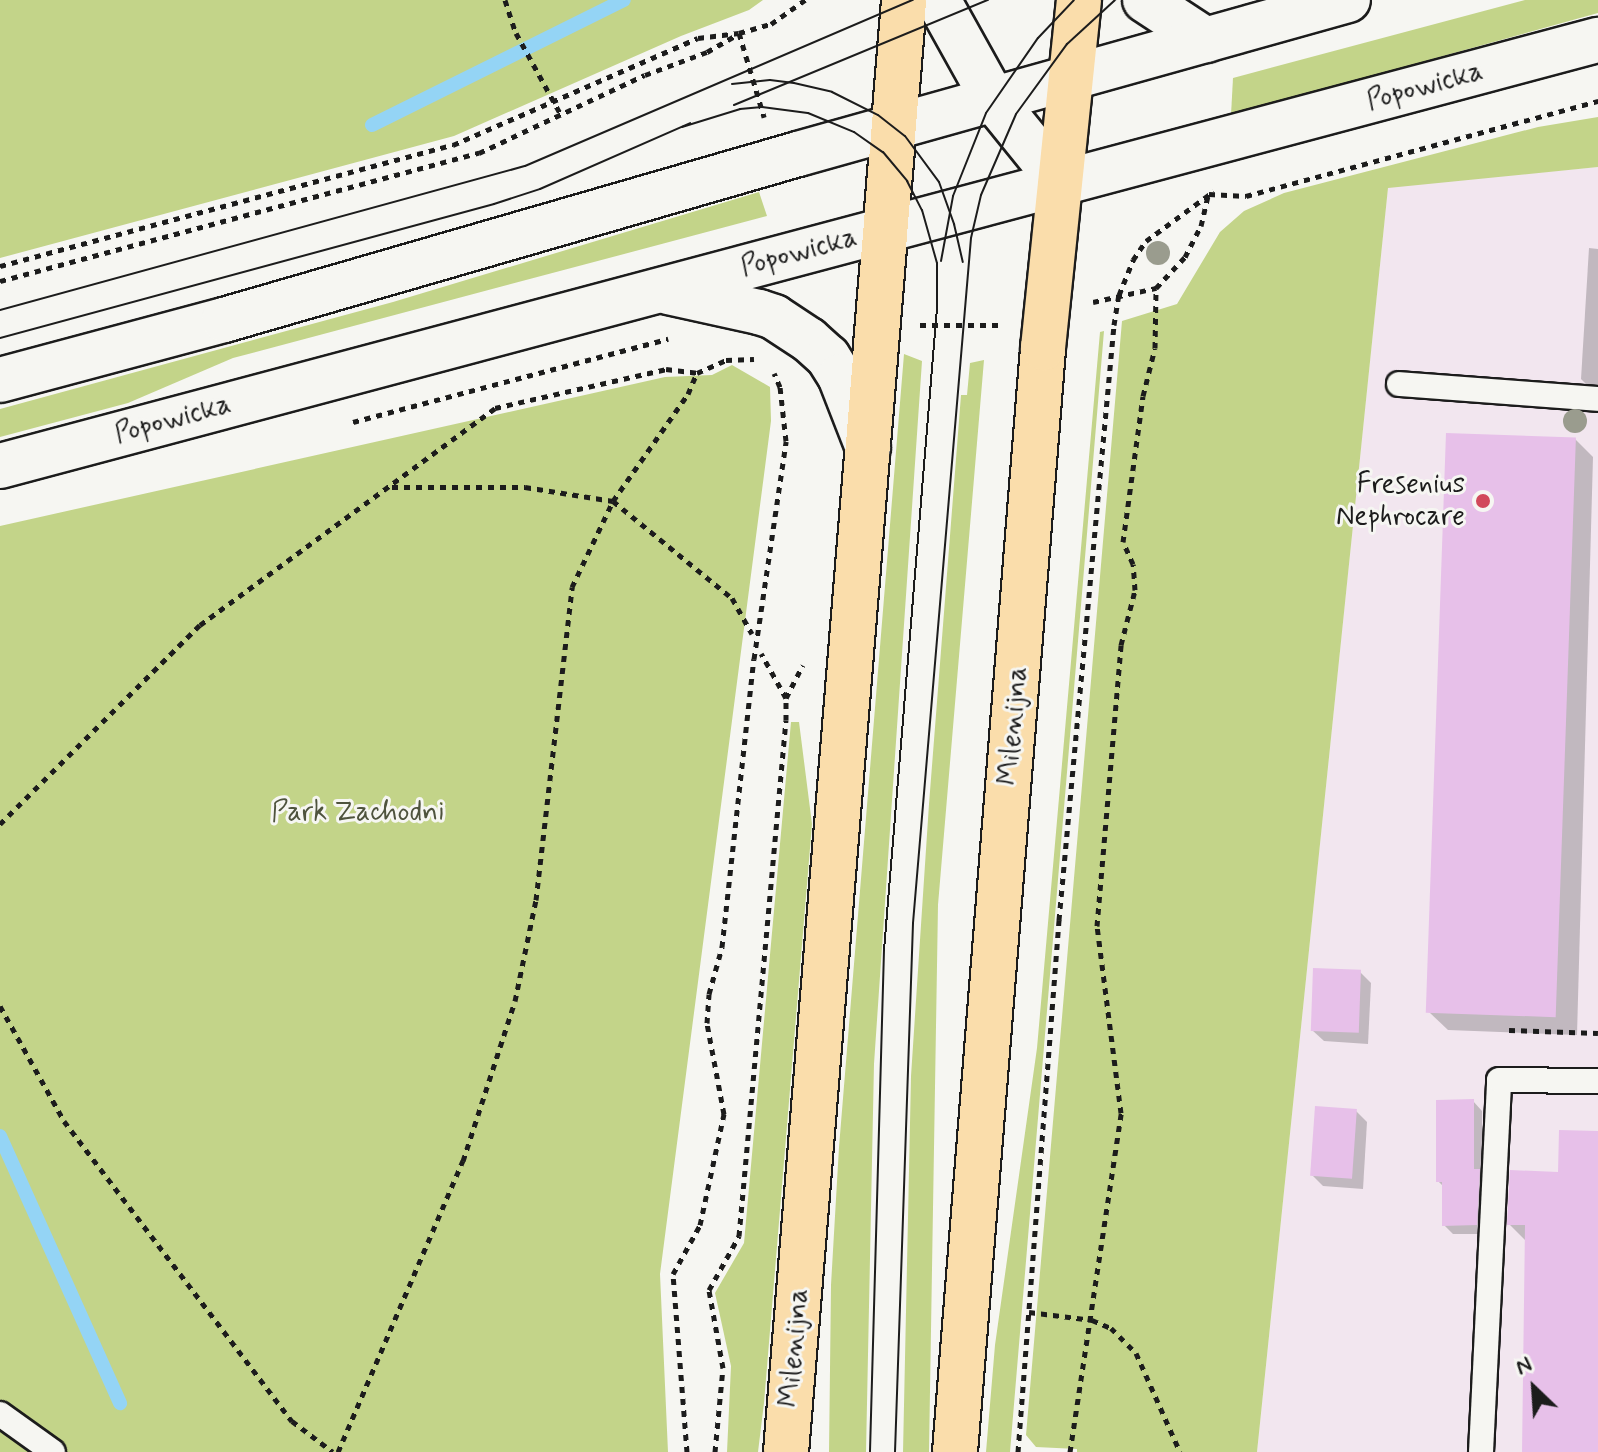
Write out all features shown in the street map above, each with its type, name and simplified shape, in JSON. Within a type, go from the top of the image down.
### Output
[{"type":"main road","name":"Milenijna","points":[[786,1452],[904,0]]},
{"type":"main road","name":"Milenijna","points":[[955,1452],[1042,364],[1079,0]]},
{"type":"street","points":[[938,0],[993,99],[1061,183]]},
{"type":"street","points":[[1145,0],[1206,40]]},
{"type":"street","points":[[0,380],[224,320],[1071,76],[1348,0]]},
{"type":"street","name":"Popowicka","points":[[0,466],[1598,40]]},
{"type":"street","points":[[658,290],[759,312],[809,340],[828,357],[840,376],[868,448]]},
{"type":"lane","points":[[1399,384],[1598,399]]},
{"type":"lane","points":[[1481,1452],[1499,1080],[1598,1081]]},
{"type":"lane","points":[[0,1414],[53,1452]]},
{"type":"path","points":[[505,0],[516,33],[561,115]]},
{"type":"path","points":[[0,266],[453,145],[698,38],[739,33],[771,24],[805,0]]},
{"type":"path","points":[[0,281],[479,153],[645,75],[707,52],[739,33]]},
{"type":"path","points":[[739,33],[764,118]]},
{"type":"path","points":[[1018,1452],[1089,582],[1119,295],[1133,260],[1146,241],[1208,194],[1246,196],[1598,101]]},
{"type":"path","points":[[1098,301],[1156,288],[1185,257],[1201,226],[1208,194],[1204,182]]},
{"type":"path","points":[[1070,1452],[1121,1113],[1097,926],[1121,645],[1135,590],[1133,564],[1123,542],[1143,396],[1155,348],[1156,288]]},
{"type":"path","points":[[914,323],[989,327]]},
{"type":"path","points":[[0,824],[200,625],[391,487],[452,436],[495,408],[666,369],[697,373],[726,360],[769,360],[780,387],[785,423],[779,492],[754,659],[724,932],[709,994],[707,1023],[724,1114],[700,1225],[673,1274],[687,1452]]},
{"type":"path","points":[[0,1006],[64,1121],[292,1421],[335,1452],[463,1161],[515,1001],[536,900],[572,587],[613,501],[688,394],[697,373]]},
{"type":"path","points":[[391,487],[525,487],[613,501],[732,598],[752,634]]},
{"type":"path","points":[[761,653],[786,698]]},
{"type":"path","points":[[715,1452],[723,1368],[709,1290],[739,1236],[786,698],[803,665],[804,653]]},
{"type":"path","points":[[1509,1030],[1598,1033]]},
{"type":"path","points":[[1029,1312],[1092,1320],[1111,1328],[1136,1353],[1180,1452]]},
{"type":"shaded area","points":[[1598,167],[1598,1452],[1257,1452],[1388,187]]},
{"type":"green space","points":[[0,0],[763,0],[749,10],[681,36],[454,136],[0,258]]},
{"type":"green space","points":[[1525,0],[1598,0],[1598,13],[1231,115],[1233,78]]},
{"type":"green space","points":[[1598,117],[1598,167],[1388,188],[1257,1452],[1077,1452],[1077,1449],[1036,1447],[1026,1435],[1122,321],[1177,304],[1220,232],[1244,211],[1284,193],[1538,127]]},
{"type":"green space","points":[[759,192],[767,216],[233,358],[128,403],[0,437],[0,409],[393,302]]},
{"type":"green space","points":[[1104,331],[1010,1452],[986,1452],[995,1345],[1037,1048],[1100,332]]},
{"type":"green space","points":[[904,354],[922,361],[874,1064],[866,1452],[829,1452],[831,1285],[839,1147]]},
{"type":"green space","points":[[984,360],[938,905],[929,1452],[903,1452],[911,1076],[929,804],[961,395],[967,395],[970,363]]},
{"type":"green space","name":"Park Zachodni","points":[[732,365],[770,387],[771,421],[660,1274],[668,1452],[0,1452],[0,526],[665,377],[712,375]]},
{"type":"green space","points":[[791,722],[799,722],[812,824],[764,1403],[758,1452],[727,1452],[731,1366],[715,1293],[744,1243]]},
{"type":"building","points":[[1446,433],[1576,438],[1556,1017],[1426,1013]]},
{"type":"building","points":[[1313,968],[1361,970],[1359,1033],[1311,1031]]},
{"type":"building","points":[[1474,1099],[1474,1169],[1480,1169],[1477,1225],[1442,1226],[1442,1182],[1436,1182],[1436,1100]]},
{"type":"building","points":[[1315,1106],[1357,1109],[1352,1179],[1310,1176]]},
{"type":"building","points":[[1559,1130],[1598,1131],[1598,1452],[1522,1452],[1525,1225],[1507,1225],[1510,1170],[1558,1172]]},
{"type":"waterway","points":[[372,125],[624,0]]},
{"type":"waterway","points":[[0,1136],[120,1403]]},
{"type":"tram line","points":[[0,310],[525,166],[913,0]]},
{"type":"tram line","points":[[734,105],[988,0]]},
{"type":"tram line","points":[[941,261],[953,196],[986,113],[1038,38],[1074,0]]},
{"type":"tram line","points":[[895,1452],[913,923],[971,238],[981,195],[1016,114],[1067,44],[1115,0]]},
{"type":"tram line","points":[[732,84],[770,80],[794,83],[832,92],[878,115],[905,136],[939,182],[963,262]]},
{"type":"tram line","points":[[682,127],[740,109],[762,107],[808,113],[854,132],[883,152],[907,181],[922,210],[937,263],[937,308],[884,950],[870,1452]]},
{"type":"tram line","points":[[0,338],[494,204],[540,189],[690,123]]},
{"type":"place","name":"Fresenius Nephrocare","points":[[1483,501]]}]
